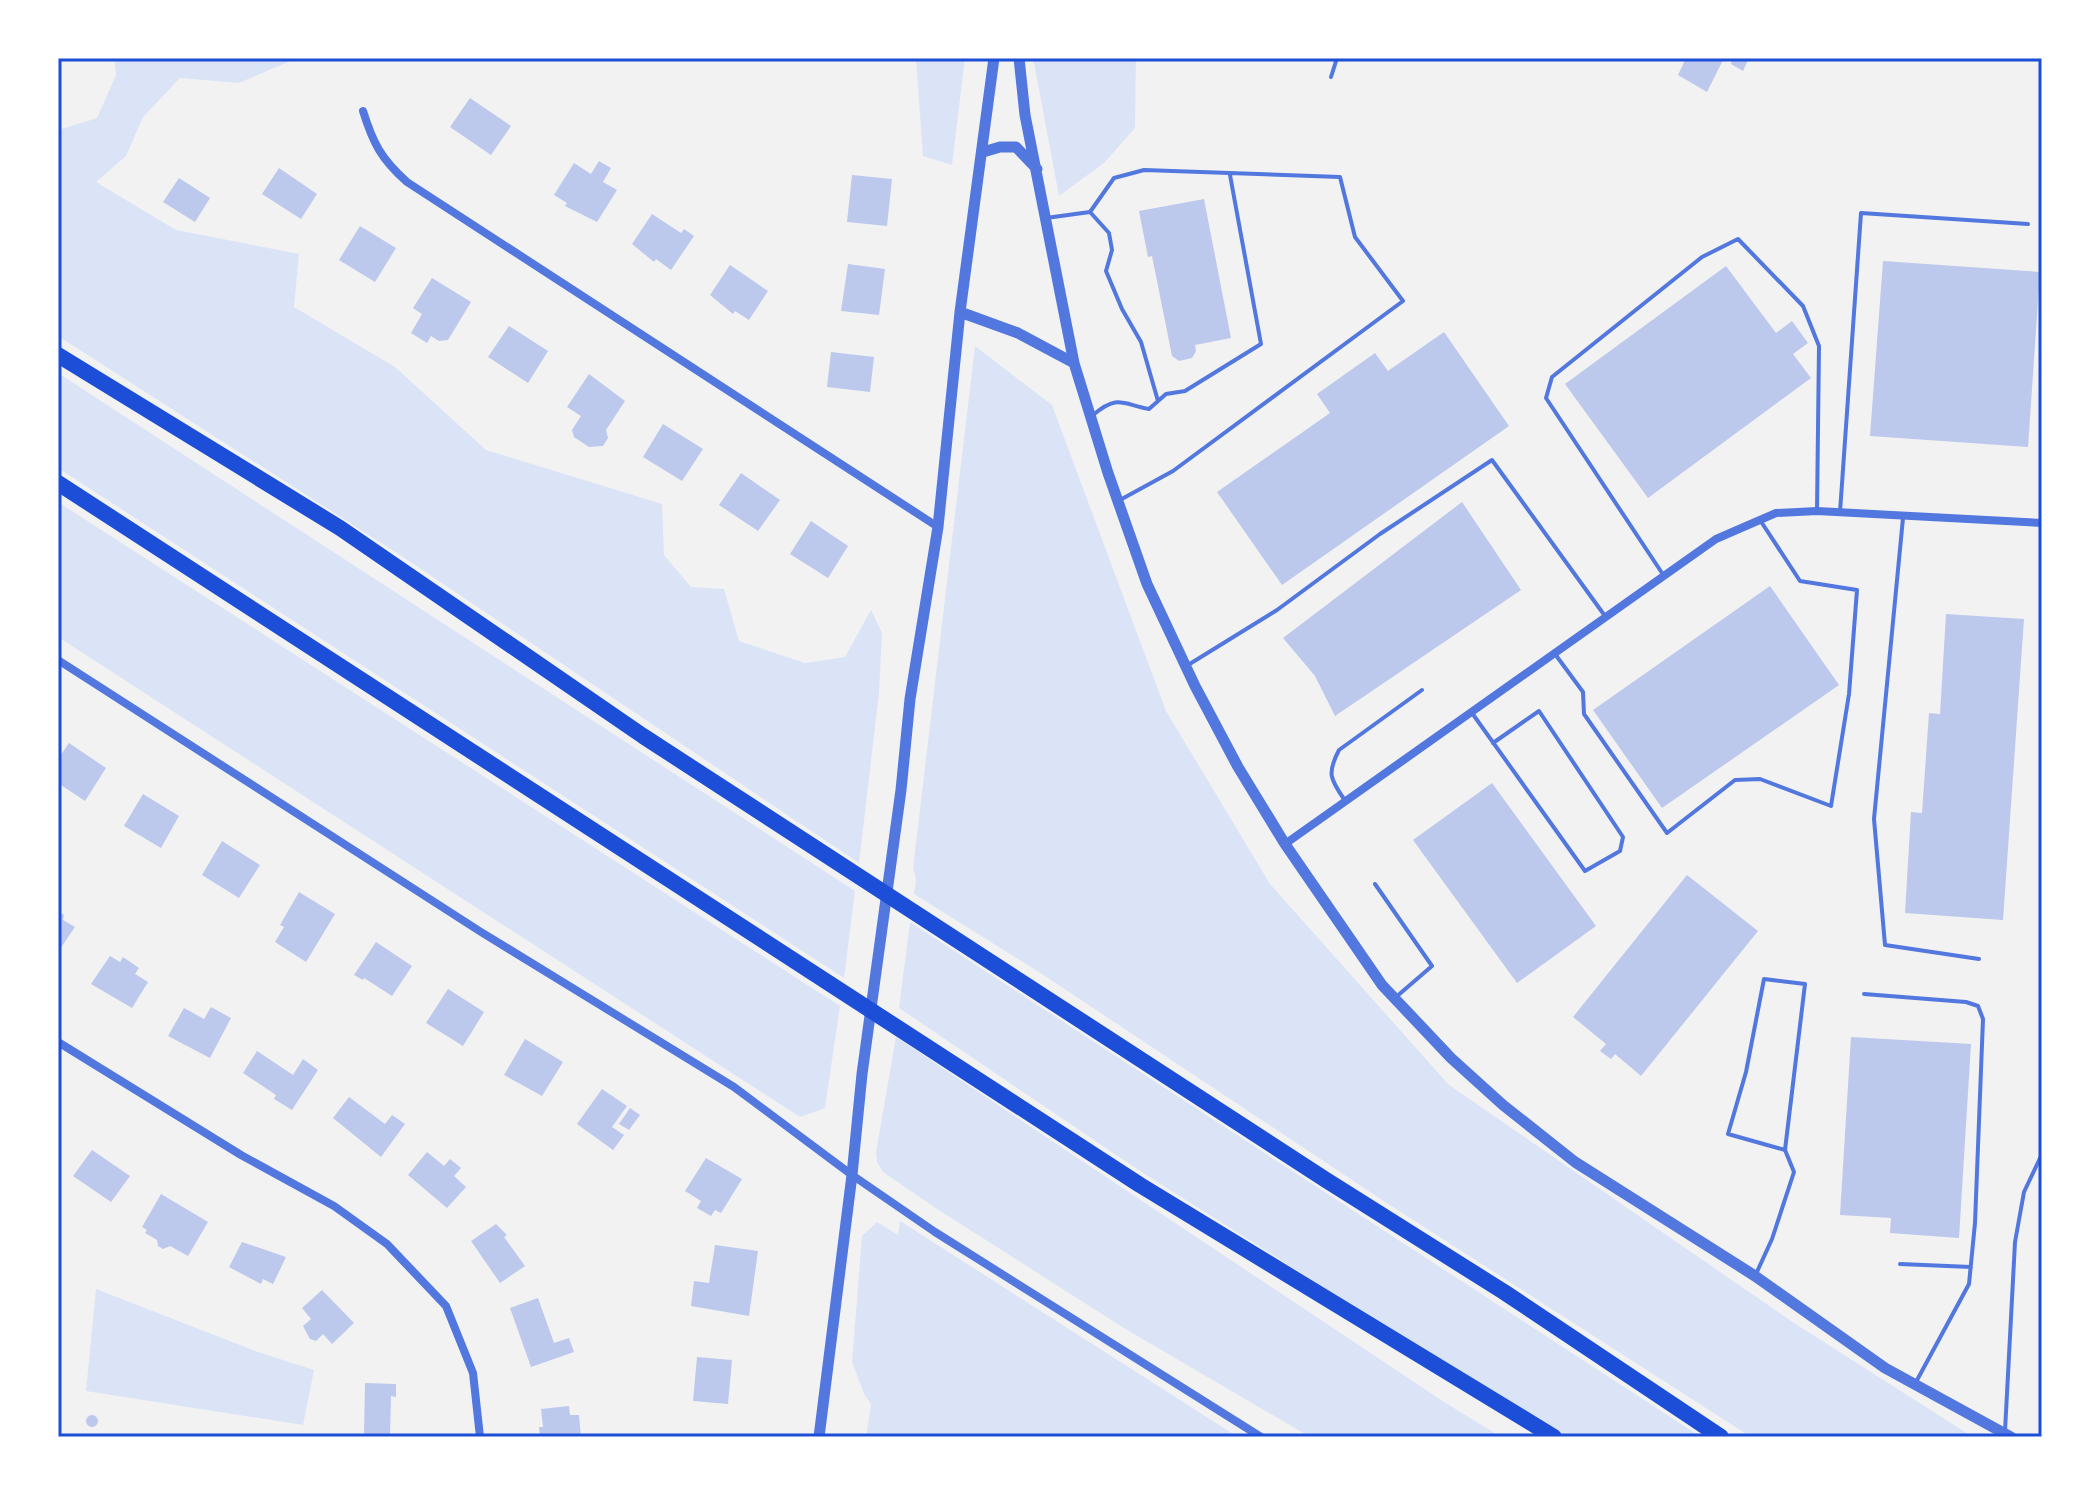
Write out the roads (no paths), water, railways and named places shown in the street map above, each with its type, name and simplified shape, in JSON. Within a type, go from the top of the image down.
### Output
[{"type":"highway","points":[[58,355],[340,528],[656,745],[1504,1292],[1721,1437]]},
{"type":"highway","points":[[58,483],[1127,1176],[1554,1437]]},
{"type":"street","points":[[819,1437],[910,699],[938,527],[960,312],[994,58]]},
{"type":"street","points":[[1019,58],[1025,115],[1074,363],[1117,501],[1147,584],[1185,666],[1238,767],[1285,844],[1382,985],[1471,1077],[1575,1162],[1755,1276],[1885,1368],[2008,1435]]},
{"type":"street","points":[[363,111],[372,141],[386,164],[407,182],[938,527]]},
{"type":"street","points":[[983,152],[1016,147],[1037,169]]},
{"type":"street","points":[[960,312],[1018,333],[1074,363]]},
{"type":"street","points":[[1285,844],[1716,539],[1776,513],[1817,511],[2042,523]]},
{"type":"street","points":[[58,660],[481,932],[734,1087],[935,1232],[1261,1437]]},
{"type":"street","points":[[58,1042],[241,1155],[334,1206],[387,1244],[446,1306],[473,1373],[480,1437]]},
{"type":"lane","points":[[1331,77],[1337,58]]},
{"type":"lane","points":[[1045,218],[1090,212],[1114,178],[1144,170],[1340,177],[1355,237],[1403,301],[1173,471],[1117,501]]},
{"type":"lane","points":[[1090,417],[1106,404],[1116,401],[1149,409],[1166,394],[1176,395],[1185,391],[1261,344],[1230,175]]},
{"type":"lane","points":[[1090,212],[1109,233],[1112,250],[1106,271],[1122,309],[1141,342],[1158,401]]},
{"type":"lane","points":[[1840,512],[1861,213],[2028,224]]},
{"type":"lane","points":[[1665,576],[1546,398],[1552,377],[1702,257],[1738,239],[1803,306],[1819,346],[1817,511]]},
{"type":"lane","points":[[1185,666],[1277,610],[1380,534],[1492,460],[1607,618]]},
{"type":"lane","points":[[1903,515],[1874,819],[1885,945],[1979,959]]},
{"type":"lane","points":[[1555,654],[1583,692],[1584,714],[1667,833],[1735,780],[1760,779],[1831,806],[1849,694],[1857,590],[1800,581],[1760,520]]},
{"type":"lane","points":[[1346,802],[1331,780],[1331,765],[1339,750],[1422,690]]},
{"type":"lane","points":[[1472,713],[1493,743],[1585,871],[1620,851],[1623,837],[1539,711],[1493,743]]},
{"type":"lane","points":[[1375,884],[1432,966],[1395,998]]},
{"type":"lane","points":[[1755,1276],[1772,1239],[1794,1172],[1785,1150],[1805,984],[1764,979],[1746,1072],[1728,1134],[1785,1150]]},
{"type":"lane","points":[[1864,994],[1966,1002],[1978,1006],[1983,1019],[1975,1223],[1969,1284],[1915,1384]]},
{"type":"lane","points":[[2008,1435],[2015,1242],[2024,1192],[2042,1154]]},
{"type":"lane","points":[[1900,1264],[1971,1267]]}]
